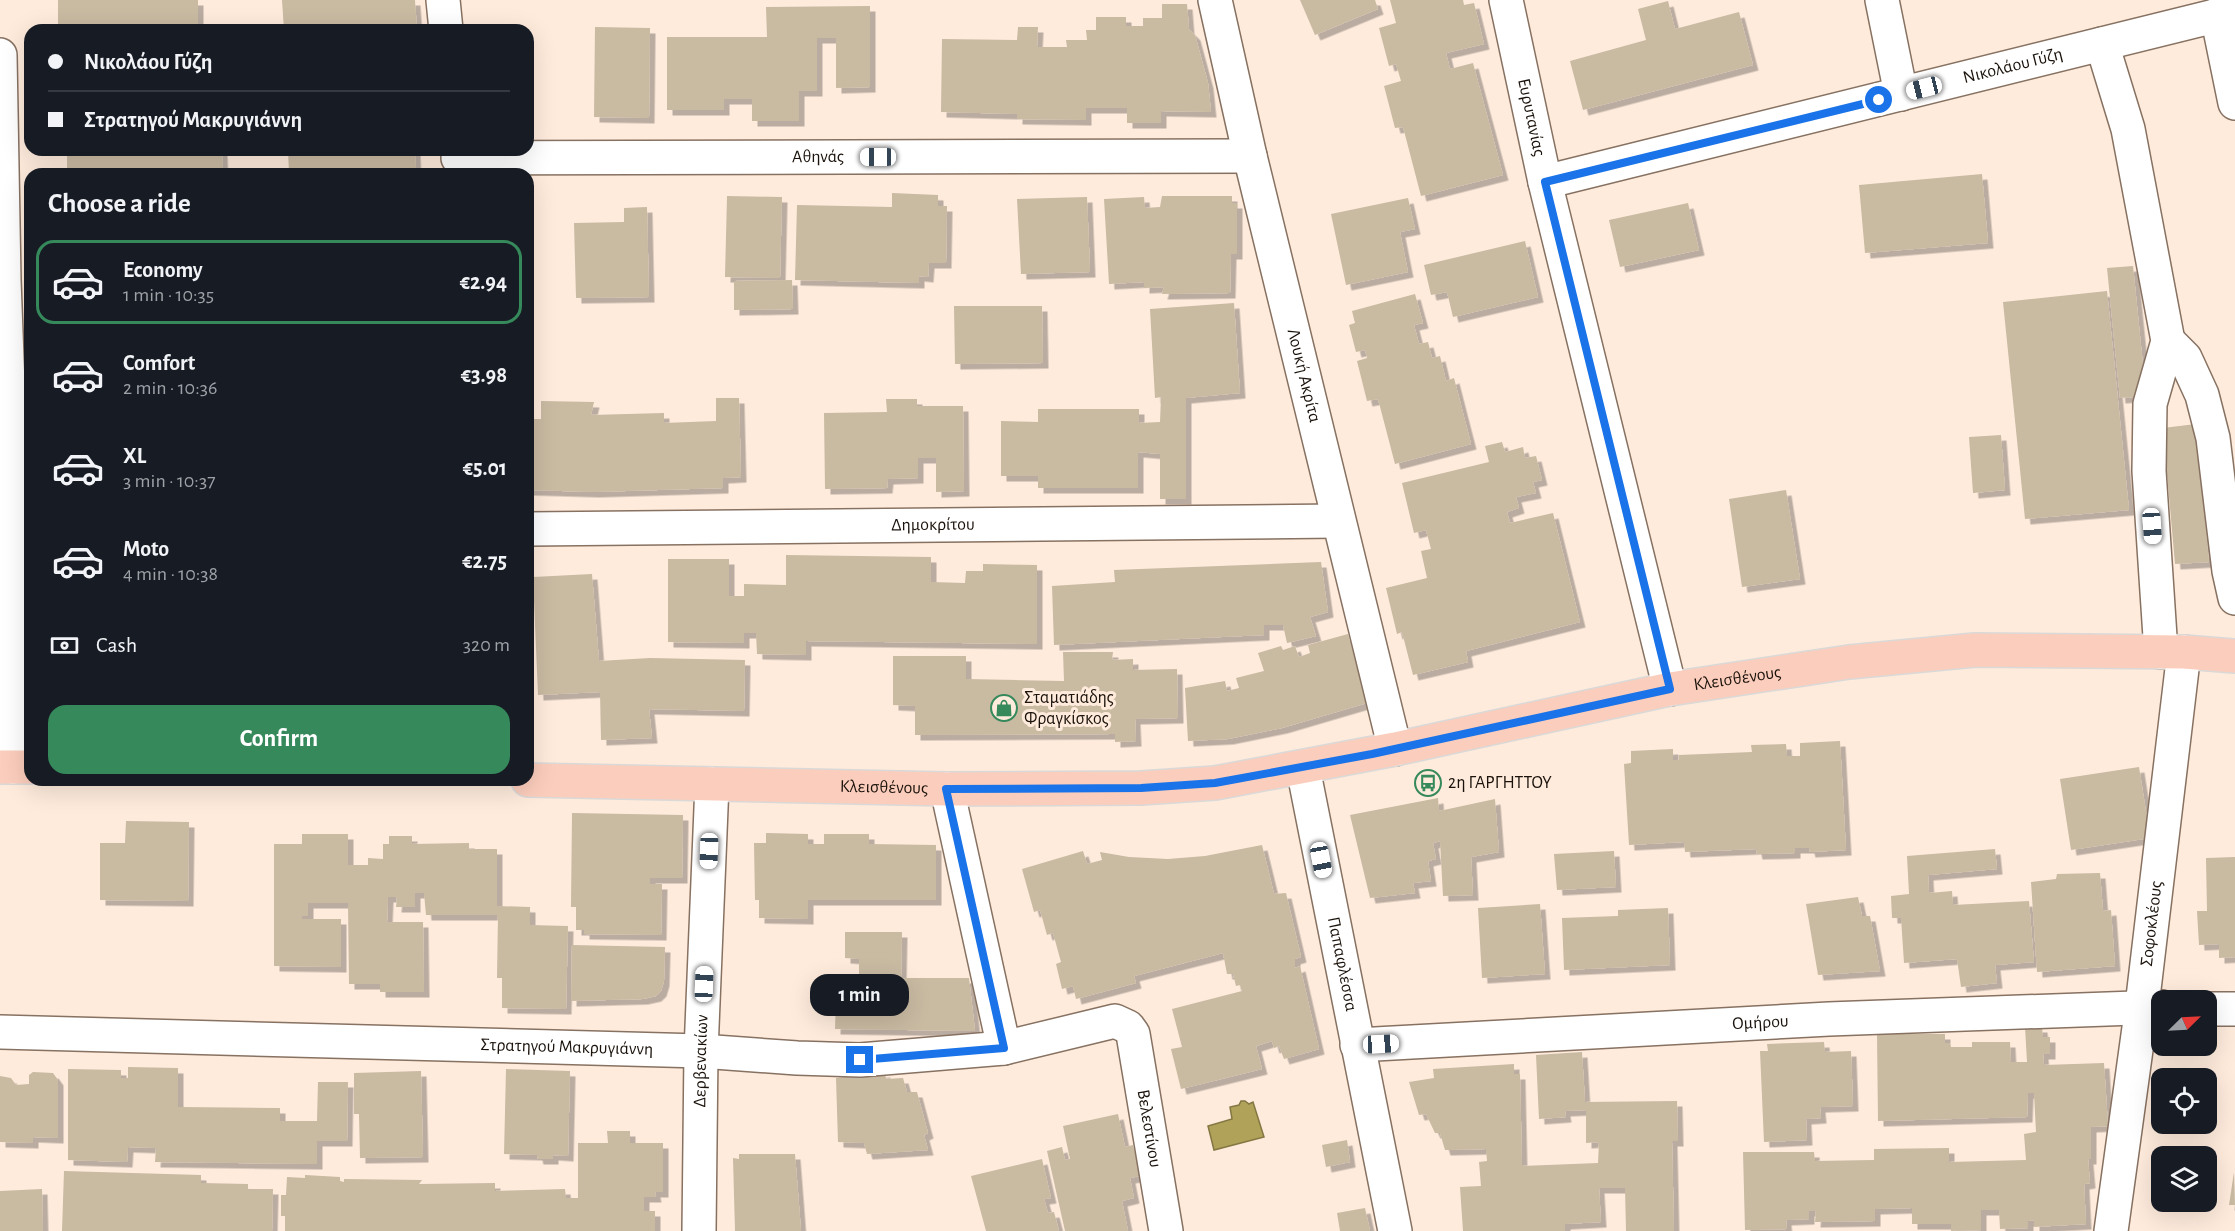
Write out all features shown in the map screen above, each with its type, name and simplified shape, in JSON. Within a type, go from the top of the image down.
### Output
[{"type":"main road","name":"Κλεισθένους","points":[[534,780],[946,789],[1162,786],[1215,783],[1395,749],[1670,689],[1849,662],[1930,653],[2003,650],[2172,652],[2235,656]]},
{"type":"street","points":[[443,0],[445,24]]},
{"type":"street","name":"Λουκή Ακρίτα","points":[[1215,0],[1250,156],[1395,749]]},
{"type":"street","name":"Ευρυτανίας","points":[[1506,0],[1545,182],[1670,689]]},
{"type":"street","points":[[1882,0],[1901,94]]},
{"type":"street","points":[[2226,13],[2235,103]]},
{"type":"street","name":"Νικολάου Γύζη","points":[[1545,182],[2226,13]]},
{"type":"street","points":[[2102,44],[2128,129],[2168,341],[2185,358],[2204,405],[2212,438],[2229,571],[2235,598]]},
{"type":"street","points":[[0,56],[11,279],[14,767]]},
{"type":"street","name":"Αθηνάς","points":[[458,161],[1250,156]]},
{"type":"street","name":"Σοφοκλέους","points":[[2153,990],[2172,652],[2149,482],[2150,404],[2168,341]]},
{"type":"street","name":"Δημοκρίτου","points":[[534,528],[1338,521]]},
{"type":"street","name":"Παπαφλέσσα","points":[[1302,768],[1395,1231]]},
{"type":"street","name":"Δερβενακίων","points":[[699,1231],[701,1051],[712,784]]},
{"type":"street","points":[[946,789],[1004,1048]]},
{"type":"street","name":"Ομήρου","points":[[1357,1045],[1829,1019],[2151,1007]]},
{"type":"street","points":[[2217,1009],[2235,1009]]},
{"type":"street","name":"Σοφοκλέους","points":[[2111,1231],[2151,1012]]},
{"type":"street","name":"Στρατηγού Μακρυγιάννη","points":[[0,1032],[701,1051],[860,1060],[1004,1048],[1115,1021],[1128,1027]]},
{"type":"street","name":"Βελεστίνου","points":[[1128,1027],[1136,1045],[1166,1231]]},
{"type":"shaded area","points":[[1241,1101],[1249,1104],[1253,1102],[1264,1137],[1214,1150],[1208,1126],[1232,1119],[1230,1107],[1239,1105]]},
{"type":"building","points":[[58,0],[198,0],[198,24],[58,24]]},
{"type":"building","points":[[282,0],[415,0],[417,24],[284,24]]},
{"type":"building","points":[[1300,0],[1375,0],[1378,9],[1315,35]]},
{"type":"building","points":[[1390,0],[1463,0],[1464,5],[1474,3],[1484,44],[1446,53],[1450,69],[1473,63],[1503,175],[1421,196],[1403,127],[1395,128],[1384,86],[1401,81],[1396,64],[1389,66],[1379,28],[1396,23]]},
{"type":"building","points":[[1668,1],[1675,29],[1739,12],[1753,65],[1583,110],[1570,61],[1646,40],[1638,9]]},
{"type":"building","points":[[1162,4],[1187,4],[1189,29],[1195,35],[1208,83],[1211,112],[1161,111],[1161,123],[1127,123],[1127,108],[1086,108],[1086,120],[1017,119],[1017,114],[941,112],[942,39],[1017,40],[1018,27],[1038,27],[1037,47],[1067,47],[1066,40],[1087,40],[1086,30],[1096,30],[1096,17],[1126,17],[1126,26],[1143,26],[1143,18],[1162,18]]},
{"type":"building","points":[[870,6],[870,87],[836,88],[836,38],[817,38],[817,91],[799,91],[799,121],[752,121],[752,99],[724,99],[724,110],[667,110],[667,37],[767,37],[766,7]]},
{"type":"building","points":[[595,27],[650,28],[649,118],[594,117]]},
{"type":"building","points":[[67,156],[222,156],[223,168],[67,168]]},
{"type":"building","points":[[288,156],[415,156],[416,168],[289,168]]},
{"type":"building","points":[[1982,174],[1988,243],[1865,253],[1859,185]]},
{"type":"building","points":[[892,193],[938,195],[938,206],[947,206],[946,263],[929,263],[928,277],[919,276],[919,283],[795,280],[797,205],[892,207]]},
{"type":"building","points":[[727,196],[782,197],[780,278],[725,277]]},
{"type":"building","points":[[1162,196],[1232,196],[1232,203],[1237,203],[1237,254],[1231,254],[1230,293],[1162,294],[1164,287],[1144,288],[1144,282],[1109,284],[1104,199],[1144,197],[1145,208],[1160,207]]},
{"type":"building","points":[[1087,197],[1090,272],[1021,274],[1017,199]]},
{"type":"building","points":[[1408,198],[1415,229],[1400,232],[1408,272],[1346,285],[1331,214]]},
{"type":"building","points":[[1688,203],[1699,250],[1620,267],[1609,220]]},
{"type":"building","points":[[647,207],[649,297],[576,298],[574,223],[624,222],[624,208]]},
{"type":"building","points":[[1525,241],[1538,297],[1453,317],[1447,292],[1431,295],[1424,265]]},
{"type":"building","points":[[2133,266],[2146,396],[2120,398],[2107,268]]},
{"type":"building","points":[[792,280],[793,309],[734,310],[734,281]]},
{"type":"building","points":[[2107,291],[2129,510],[2025,519],[2003,302]]},
{"type":"building","points":[[1415,294],[1423,323],[1414,325],[1419,344],[1428,342],[1432,358],[1440,356],[1446,381],[1454,378],[1471,444],[1395,464],[1378,399],[1367,401],[1357,361],[1367,358],[1365,350],[1356,352],[1349,325],[1355,323],[1352,311]]},
{"type":"building","points":[[1234,303],[1240,393],[1186,398],[1186,499],[1160,499],[1160,454],[1138,452],[1138,488],[1038,488],[1038,476],[1001,476],[1001,421],[1038,422],[1038,409],[1139,409],[1139,423],[1160,422],[1161,397],[1155,398],[1150,309]]},
{"type":"building","points":[[954,306],[1042,306],[1043,363],[955,364]]},
{"type":"building","points":[[716,398],[739,398],[741,477],[723,478],[723,488],[594,492],[534,490],[534,419],[541,419],[541,401],[594,402],[591,415],[664,413],[664,423],[716,421]]},
{"type":"building","points":[[886,399],[917,399],[917,406],[963,406],[964,491],[936,492],[936,458],[918,458],[918,478],[888,479],[887,488],[825,489],[824,413],[887,412]]},
{"type":"building","points":[[2196,424],[2209,562],[2175,564],[2163,428]]},
{"type":"building","points":[[2001,435],[2005,490],[1973,493],[1969,437]]},
{"type":"building","points":[[1502,442],[1505,452],[1523,447],[1525,458],[1536,456],[1542,480],[1533,482],[1536,493],[1516,497],[1519,508],[1507,512],[1510,523],[1553,513],[1580,622],[1466,651],[1468,662],[1413,675],[1402,632],[1397,634],[1386,588],[1427,578],[1421,551],[1431,549],[1426,530],[1414,533],[1402,483],[1489,462],[1485,446]]},
{"type":"building","points":[[1786,490],[1800,579],[1742,587],[1729,499]]},
{"type":"building","points":[[786,555],[931,557],[931,582],[965,583],[966,571],[983,571],[983,564],[1037,565],[1037,644],[806,641],[806,655],[757,654],[756,633],[744,633],[744,643],[668,642],[668,559],[729,559],[729,596],[744,596],[744,584],[786,585]]},
{"type":"building","points":[[1321,562],[1328,612],[1310,617],[1316,636],[1287,643],[1283,625],[1264,625],[1264,635],[1054,645],[1052,586],[1115,582],[1114,570]]},
{"type":"building","points":[[592,574],[599,661],[650,658],[745,660],[744,711],[649,709],[652,738],[601,740],[600,692],[538,695],[534,577]]},
{"type":"building","points":[[1348,634],[1367,703],[1282,728],[1228,739],[1188,741],[1185,688],[1225,681],[1227,691],[1239,688],[1236,678],[1264,671],[1258,653],[1281,646],[1283,650],[1295,646],[1299,657],[1310,653],[1308,645]]},
{"type":"building","points":[[1063,652],[1113,652],[1112,660],[1133,659],[1133,670],[1177,669],[1178,718],[1135,719],[1136,741],[1115,742],[1115,734],[915,735],[915,706],[893,705],[893,656],[966,656],[966,679],[1064,681]]},
{"type":"building","points":[[1840,741],[1846,850],[1810,852],[1809,848],[1795,848],[1795,853],[1757,854],[1756,849],[1685,852],[1684,842],[1629,845],[1624,764],[1631,763],[1631,751],[1673,749],[1673,760],[1679,760],[1679,755],[1752,752],[1751,745],[1786,744],[1787,756],[1800,756],[1800,743]]},
{"type":"building","points":[[2139,767],[2150,838],[2071,850],[2060,779]]},
{"type":"building","points":[[1438,798],[1439,811],[1495,799],[1499,852],[1471,857],[1473,895],[1443,896],[1440,841],[1433,843],[1436,859],[1428,861],[1431,881],[1413,883],[1415,893],[1370,898],[1350,815]]},
{"type":"building","points":[[572,813],[683,815],[682,878],[650,878],[650,884],[662,884],[661,935],[584,934],[584,930],[576,930],[576,907],[571,907]]},
{"type":"building","points":[[126,821],[189,822],[188,901],[100,900],[100,843],[125,843]]},
{"type":"building","points":[[766,833],[808,834],[808,844],[824,844],[824,834],[869,834],[869,844],[936,845],[936,900],[808,900],[808,919],[759,918],[759,900],[755,900],[754,843],[766,843]]},
{"type":"building","points":[[302,834],[348,834],[348,865],[368,865],[368,858],[383,859],[383,844],[389,844],[389,836],[412,836],[412,844],[469,843],[469,849],[497,849],[497,906],[530,907],[530,925],[568,926],[566,1009],[502,1008],[502,978],[497,978],[498,915],[426,915],[424,893],[415,893],[415,907],[396,907],[397,897],[388,897],[387,922],[423,922],[424,992],[380,992],[380,984],[349,984],[348,903],[308,903],[308,916],[302,916],[302,919],[341,919],[341,967],[274,966],[274,844],[302,844]]},
{"type":"building","points":[[1262,845],[1274,894],[1286,893],[1301,957],[1295,959],[1295,968],[1300,966],[1319,1049],[1284,1059],[1279,1046],[1274,1048],[1272,1041],[1256,1046],[1262,1069],[1181,1089],[1171,1049],[1182,1047],[1172,1009],[1242,991],[1240,985],[1236,986],[1233,974],[1227,974],[1223,953],[1134,976],[1136,983],[1076,999],[1073,986],[1062,989],[1056,964],[1061,962],[1053,933],[1047,935],[1040,910],[1034,912],[1022,869],[1083,851],[1087,864],[1102,860],[1100,852],[1129,857],[1168,859],[1205,856]]},
{"type":"building","points":[[1995,849],[1997,869],[1928,875],[1929,893],[1952,891],[1953,905],[2029,901],[2034,962],[1995,965],[1997,983],[1961,987],[1957,959],[1904,963],[1901,918],[1892,918],[1891,896],[1909,894],[1907,856]]},
{"type":"building","points":[[1614,851],[1616,887],[1557,890],[1554,854]]},
{"type":"building","points":[[2235,857],[2235,957],[2219,958],[2219,944],[2199,945],[2197,911],[2207,911],[2206,858]]},
{"type":"building","points":[[2100,873],[2103,911],[2111,910],[2115,966],[2037,972],[2031,882],[2056,879],[2057,874]]},
{"type":"building","points":[[1858,897],[1862,916],[1870,916],[1880,971],[1818,975],[1806,904]]},
{"type":"building","points":[[1540,904],[1545,974],[1482,978],[1478,908]]},
{"type":"building","points":[[1668,908],[1670,965],[1564,970],[1562,918],[1618,916],[1618,910]]},
{"type":"building","points":[[845,932],[902,932],[901,978],[969,978],[975,1031],[835,1029],[836,998],[844,998],[845,992],[859,993],[859,959],[845,958]]},
{"type":"building","points":[[572,945],[665,947],[664,981],[661,991],[656,996],[643,999],[571,1001]]},
{"type":"building","points":[[2025,1027],[2042,1027],[2043,1037],[2050,1037],[2050,1054],[2043,1054],[2044,1065],[2104,1063],[2108,1126],[2091,1127],[2091,1159],[2088,1159],[2090,1183],[2084,1184],[2086,1224],[2034,1227],[2034,1220],[2028,1221],[2028,1228],[2000,1229],[1999,1210],[1981,1210],[1981,1230],[1951,1231],[1951,1224],[1912,1224],[1912,1208],[1875,1209],[1875,1221],[1815,1222],[1816,1211],[1809,1211],[1809,1219],[1786,1220],[1787,1229],[1745,1230],[1743,1152],[1814,1152],[1815,1161],[1874,1160],[1874,1149],[1949,1148],[1949,1162],[2026,1160],[2024,1134],[2036,1132],[2034,1093],[2028,1093],[2027,1117],[1878,1121],[1877,1034],[1945,1034],[1945,1043],[1950,1043],[1951,1047],[1972,1047],[1972,1042],[2010,1042],[2011,1062],[2027,1062]]},
{"type":"building","points":[[1824,1042],[1825,1052],[1851,1051],[1853,1106],[1820,1107],[1821,1118],[1806,1119],[1807,1140],[1764,1142],[1760,1051],[1768,1051],[1767,1044]]},
{"type":"building","points":[[1582,1052],[1585,1102],[1677,1101],[1678,1141],[1672,1141],[1674,1231],[1626,1231],[1625,1188],[1599,1188],[1601,1222],[1565,1224],[1565,1231],[1463,1231],[1460,1187],[1481,1186],[1479,1162],[1487,1161],[1486,1149],[1445,1150],[1440,1133],[1435,1133],[1426,1114],[1419,1115],[1409,1082],[1434,1078],[1433,1069],[1514,1064],[1514,1074],[1520,1074],[1522,1166],[1598,1163],[1599,1142],[1586,1143],[1586,1110],[1565,1111],[1566,1117],[1539,1119],[1536,1055]]},
{"type":"building","points":[[128,1067],[178,1068],[178,1107],[280,1108],[280,1121],[317,1121],[318,1082],[348,1082],[347,1141],[317,1141],[317,1164],[155,1162],[156,1148],[128,1147],[127,1162],[68,1160],[68,1069],[121,1070],[121,1078],[128,1078]]},
{"type":"building","points":[[506,1069],[570,1071],[568,1156],[553,1155],[553,1159],[538,1159],[537,1155],[504,1154]]},
{"type":"building","points":[[421,1071],[423,1157],[360,1158],[359,1114],[354,1114],[354,1073]]},
{"type":"building","points":[[33,1072],[53,1073],[58,1080],[58,1138],[33,1137],[33,1143],[0,1142],[0,1076],[11,1078],[16,1085],[29,1084],[29,1075]]},
{"type":"building","points":[[885,1072],[886,1079],[903,1078],[907,1092],[917,1092],[928,1133],[924,1135],[928,1150],[867,1154],[864,1143],[838,1142],[836,1078]]},
{"type":"building","points":[[1118,1114],[1125,1147],[1133,1145],[1140,1176],[1130,1178],[1134,1198],[1122,1201],[1128,1231],[1065,1231],[1047,1151],[1062,1147],[1065,1160],[1070,1159],[1063,1126]]},
{"type":"building","points":[[607,1131],[630,1131],[630,1143],[663,1143],[663,1192],[655,1192],[656,1197],[644,1197],[644,1211],[655,1211],[655,1231],[285,1231],[285,1216],[281,1216],[281,1195],[286,1195],[287,1177],[305,1178],[305,1175],[340,1177],[340,1181],[344,1182],[344,1179],[422,1180],[419,1184],[495,1183],[495,1191],[565,1189],[566,1198],[578,1198],[578,1143],[608,1143]]},
{"type":"building","points":[[1347,1140],[1350,1162],[1326,1167],[1322,1145]]},
{"type":"building","points":[[739,1154],[795,1154],[801,1231],[735,1231],[733,1158],[739,1159]]},
{"type":"building","points":[[1042,1159],[1051,1198],[1044,1199],[1048,1213],[1054,1212],[1059,1231],[986,1231],[971,1176]]},
{"type":"building","points":[[64,1171],[201,1175],[201,1183],[248,1184],[248,1189],[273,1189],[272,1231],[62,1231]]},
{"type":"building","points":[[2234,1172],[2235,1205],[2229,1205]]},
{"type":"building","points":[[42,1189],[43,1231],[0,1231],[0,1191]]},
{"type":"building","points":[[1365,1208],[1370,1231],[1340,1231],[1337,1213]]},
{"type":"place","name":"Σταματιάδης Φραγκίσκος","points":[[1004,708]]},
{"type":"place","name":"2η ΓΑΡΓΗΤΤΟΥ","points":[[1428,783]]},
{"type":"route","points":[[860,1060],[1004,1048],[946,789],[1141,788],[1215,783],[1372,754],[1670,689],[1545,182],[1879,100]]}]
